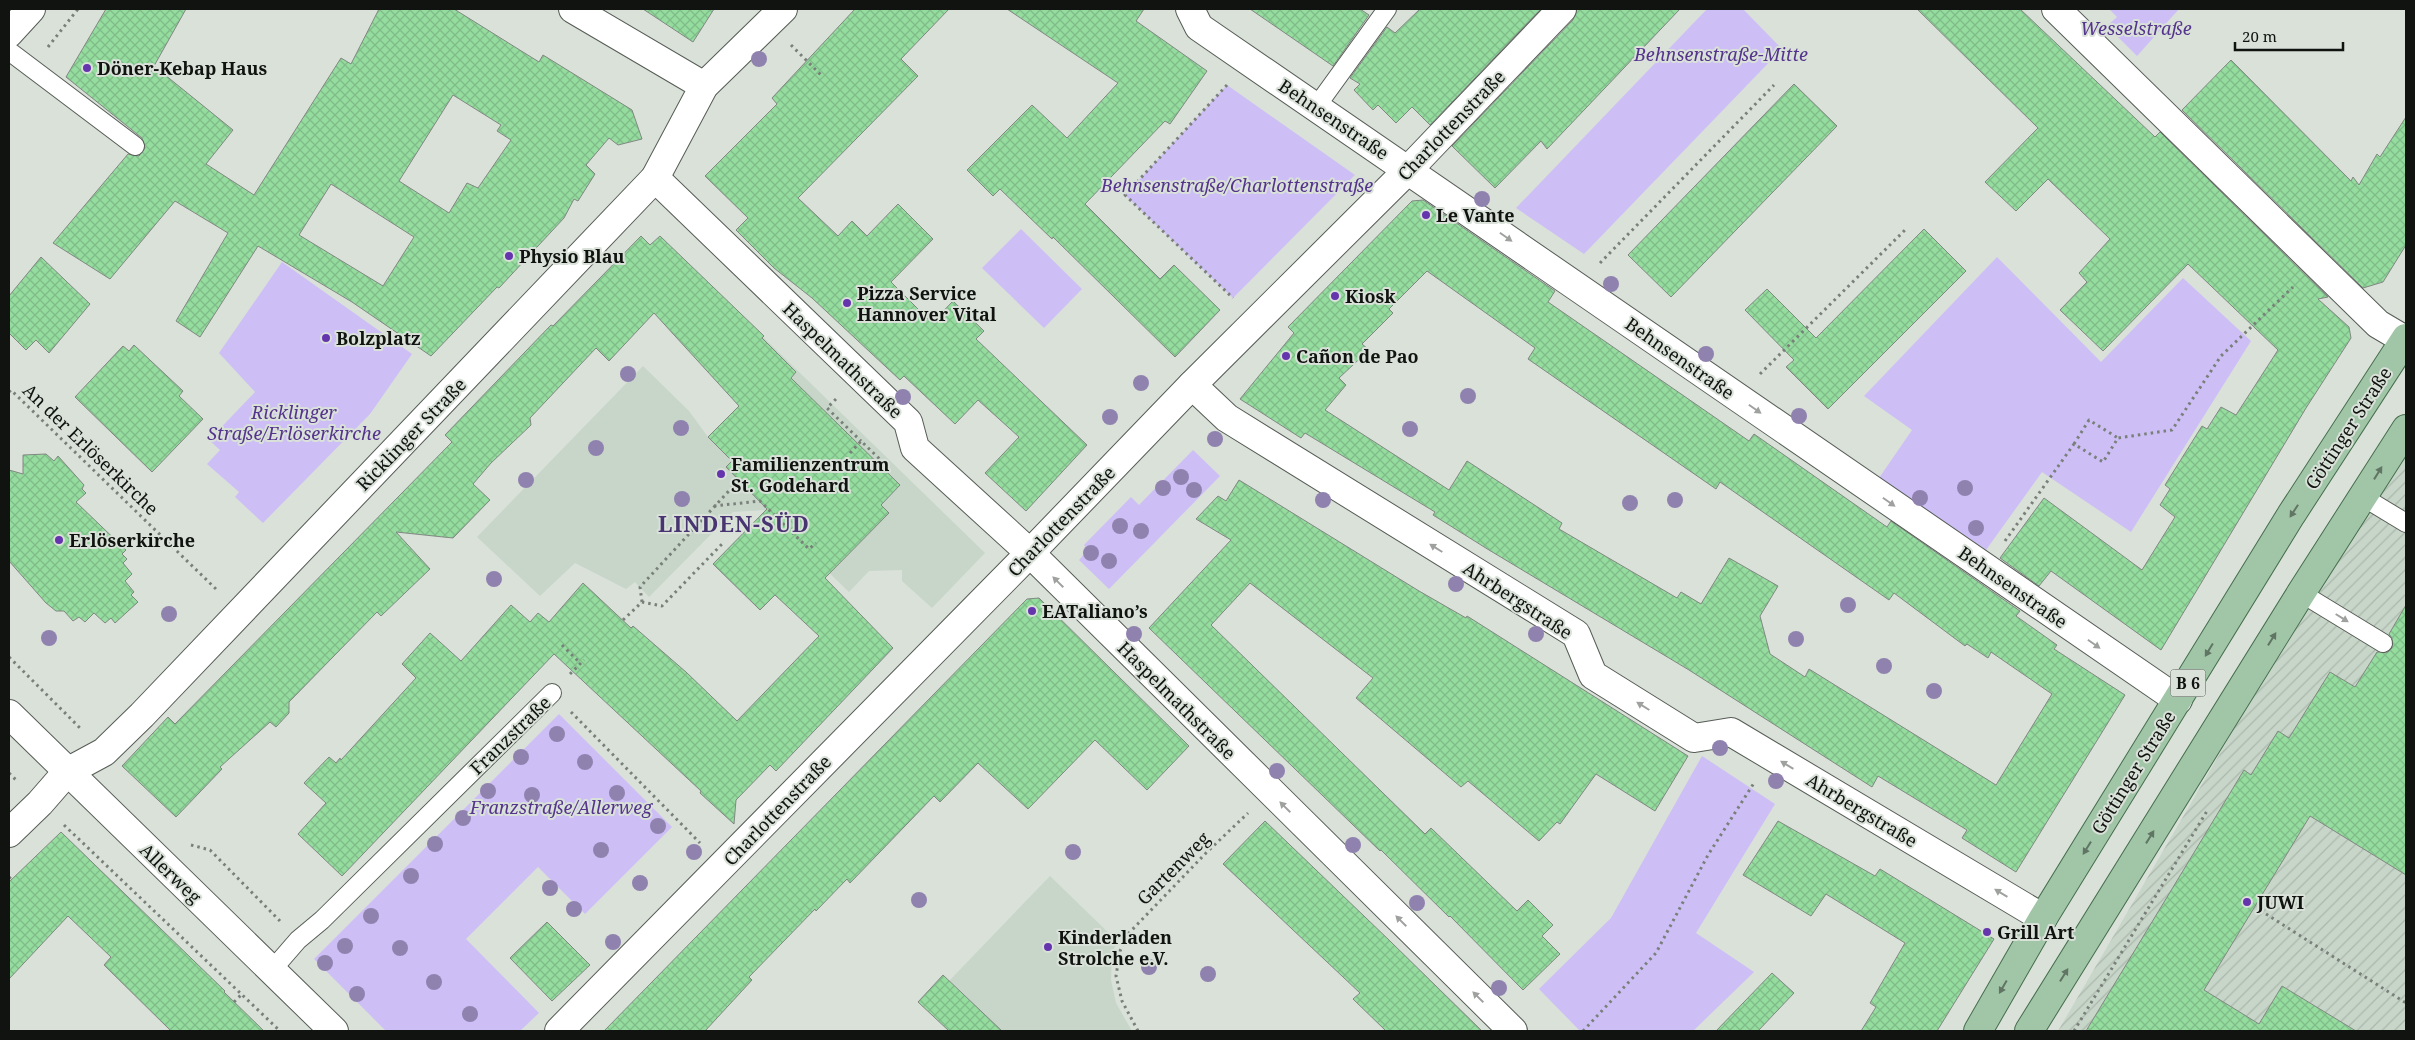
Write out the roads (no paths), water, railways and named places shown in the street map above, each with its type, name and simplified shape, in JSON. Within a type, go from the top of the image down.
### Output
[{"type":"main road","name":"Göttinger Straße","points":[[1978,1031],[2043,918],[2291,515],[2406,339]]},
{"type":"main road","points":[[2029,1031],[2301,593],[2406,428]]},
{"type":"street","points":[[9,32],[32,9]]},
{"type":"street","points":[[572,9],[704,86]]},
{"type":"street","name":"Behnsenstraße","points":[[1190,9],[1199,27],[1249,62],[2178,700]]},
{"type":"street","name":"Charlottenstraße","points":[[559,1031],[1030,554],[1192,385],[1408,170],[1562,9]]},
{"type":"street","points":[[2056,9],[2378,324],[2406,339]]},
{"type":"street","name":"Ricklinger Straße","points":[[9,833],[40,803],[67,772],[104,752],[241,613],[655,178],[704,86],[776,16]]},
{"type":"street","name":"Haspelmathstraße","points":[[655,178],[908,422],[915,448],[1030,554],[1512,1031]]},
{"type":"street","name":"Ahrbergstraße","points":[[1192,385],[1228,418],[1576,634],[1593,675],[1694,738],[1730,732],[2043,918]]},
{"type":"street","name":"Allerweg","points":[[9,714],[334,1031]]},
{"type":"lane","points":[[1316,107],[1387,9]]},
{"type":"lane","points":[[9,51],[135,146]]},
{"type":"lane","points":[[2363,497],[2406,523]]},
{"type":"lane","points":[[2301,593],[2383,643]]},
{"type":"lane","name":"Franzstraße","points":[[272,970],[298,940],[322,920],[552,693]]},
{"type":"place","name":"Döner-Kebap Haus","points":[[87,68]]},
{"type":"place","name":"Le Vante","points":[[1426,215]]},
{"type":"place","name":"Physio Blau","points":[[509,256]]},
{"type":"place","name":"Kiosk","points":[[1335,296]]},
{"type":"place","name":"Pizza Service Hannover Vital","points":[[847,303]]},
{"type":"place","name":"Bolzplatz","points":[[326,338]]},
{"type":"place","name":"Cañon de Pao","points":[[1286,356]]},
{"type":"place","name":"Familienzentrum St. Godehard","points":[[721,474]]},
{"type":"place","name":"Erlöserkirche","points":[[59,540]]},
{"type":"place","name":"EATaliano’s","points":[[1032,611]]},
{"type":"place","name":"JUWI","points":[[2247,902]]},
{"type":"place","name":"Grill Art","points":[[1987,932]]},
{"type":"place","name":"Kinderladen Strolche e.V.","points":[[1048,947]]},
{"type":"district","name":"LINDEN-SÜD","points":[[734,523]]},
{"type":"park label","name":"Wesselstraße","points":[[2136,28]]},
{"type":"park label","name":"Behnsenstraße-Mitte","points":[[1721,54]]},
{"type":"park label","name":"Behnsenstraße/Charlottenstraße","points":[[1237,185]]},
{"type":"park label","name":"Ricklinger Straße/Erlöserkirche","points":[[294,422]]},
{"type":"park label","name":"Franzstraße/Allerweg","points":[[561,807]]}]
